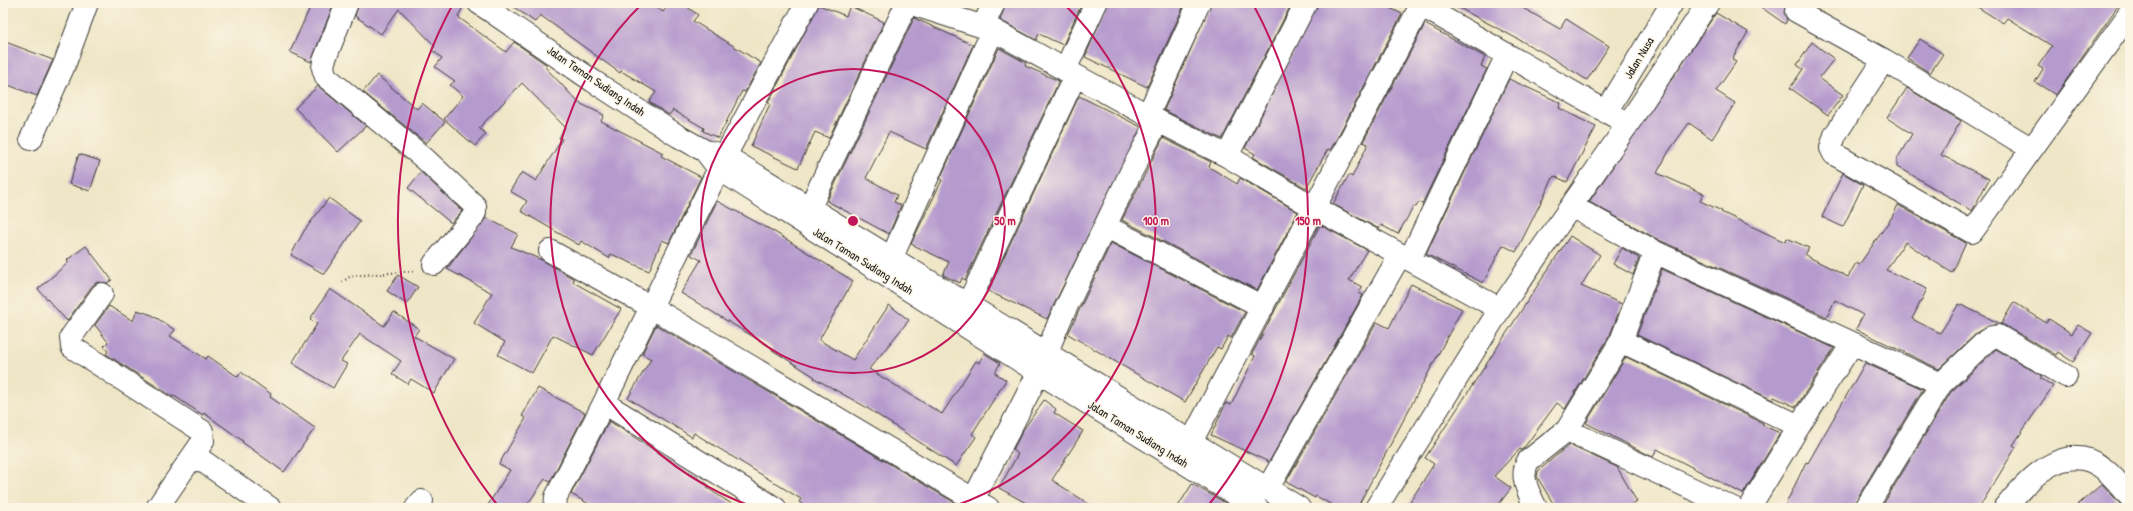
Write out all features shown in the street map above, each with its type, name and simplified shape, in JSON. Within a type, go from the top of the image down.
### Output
[{"type":"street","points":[[31,139],[65,63],[87,3]]},
{"type":"street","points":[[348,3],[324,61],[323,68],[326,76],[425,159],[475,206],[475,212],[472,218],[434,264]]},
{"type":"street","name":"Jalan Taman Sudiang Indah","points":[[479,3],[678,136],[1043,363],[1257,508]]},
{"type":"street","points":[[555,508],[556,497],[652,307],[717,159],[746,120],[807,3]]},
{"type":"street","points":[[810,207],[908,3],[988,28],[1153,118],[1227,156],[1315,208],[1500,309]]},
{"type":"street","points":[[892,257],[988,28],[994,3]]},
{"type":"street","points":[[968,304],[1070,73],[1096,3]]},
{"type":"street","points":[[550,251],[652,307],[977,505],[1043,363],[1060,320],[1106,226],[1153,118],[1199,3]]},
{"type":"street","points":[[1227,156],[1306,3]]},
{"type":"street","name":"Jalan Nusa","points":[[1606,112],[1672,3]]},
{"type":"street","points":[[1376,508],[1500,309],[1628,124],[1708,3]]},
{"type":"street","points":[[1191,442],[1315,208],[1419,4],[1628,124]]},
{"type":"street","points":[[1796,11],[1884,60],[2032,149]]},
{"type":"street","points":[[1884,60],[1835,134],[1830,148],[1834,154],[1972,232],[2130,13]]},
{"type":"street","points":[[1268,488],[1405,257],[1507,55]]},
{"type":"street","points":[[717,159],[810,207],[968,304],[1043,363],[1191,442],[1299,508]]},
{"type":"street","points":[[1571,206],[1655,252],[1941,384]]},
{"type":"street","points":[[1106,226],[1262,307]]},
{"type":"street","points":[[1531,506],[1525,481],[1526,465],[1528,460],[1567,430],[1621,341],[1655,252]]},
{"type":"street","points":[[102,294],[71,338],[72,347],[202,431],[203,441],[157,508]]},
{"type":"street","points":[[1866,508],[1941,384],[1986,341],[1998,336],[2066,376]]},
{"type":"street","points":[[1621,341],[1799,426]]},
{"type":"street","points":[[1750,508],[1799,426],[1852,344]]},
{"type":"street","points":[[604,403],[774,508]]},
{"type":"street","points":[[1567,430],[1733,508]]},
{"type":"street","points":[[194,455],[270,508]]},
{"type":"street","points":[[2005,508],[2027,484],[2045,468],[2067,458],[2080,458],[2104,469],[2130,496]]},
{"type":"path","points":[[342,282],[352,276],[417,271],[434,264]]},
{"type":"building","points":[[312,3],[334,3],[311,62],[290,52]]},
{"type":"building","points":[[359,3],[465,3],[458,17],[506,52],[514,42],[547,65],[545,67],[579,103],[604,115],[601,121],[663,153],[661,156],[701,177],[669,243],[662,240],[649,271],[611,254],[609,258],[581,241],[579,245],[521,211],[527,201],[510,191],[522,172],[536,181],[562,139],[559,138],[565,127],[522,83],[479,128],[486,134],[475,146],[444,119],[463,96],[450,85],[455,81],[435,67],[442,58],[432,50],[435,46],[399,9],[381,34],[355,16]]},
{"type":"building","points":[[508,3],[651,3],[663,12],[670,3],[682,3],[698,15],[693,21],[761,63],[745,92],[742,91],[718,138],[703,131],[704,128],[673,110],[669,115],[649,102],[656,92],[621,71],[620,73],[540,15],[535,22]]},
{"type":"building","points":[[1006,3],[1082,3],[1063,45],[1039,34],[1036,40],[1000,20]]},
{"type":"building","points":[[1108,3],[1185,3],[1147,87],[1085,57]]},
{"type":"building","points":[[1211,3],[1292,3],[1222,139],[1164,110]]},
{"type":"building","points":[[1318,3],[1393,3],[1390,8],[1402,14],[1335,142],[1330,150],[1328,149],[1306,188],[1253,157],[1255,154],[1245,148]]},
{"type":"building","points":[[1450,3],[1514,3],[1560,29],[1566,19],[1609,46],[1587,80],[1544,53]]},
{"type":"building","points":[[1755,3],[1787,3],[1784,12],[1787,20],[1785,24]]},
{"type":"building","points":[[1971,3],[2120,3],[2056,95],[2035,82],[2043,69],[2038,66],[2052,46],[2007,18],[2003,23]]},
{"type":"building","points":[[819,5],[846,16],[850,6],[884,22],[829,138],[815,132],[798,168],[751,146],[770,104],[768,103]]},
{"type":"building","points":[[1716,13],[1748,32],[1732,59],[1736,62],[1716,91],[1735,103],[1712,139],[1689,123],[1669,151],[1657,173],[1704,194],[1700,201],[1722,211],[1721,212],[1785,242],[1787,238],[1809,248],[1805,255],[1848,277],[1856,263],[1859,265],[1892,217],[1898,205],[1966,243],[1952,273],[1905,242],[1886,270],[1927,289],[1912,319],[1940,333],[1959,304],[2001,324],[2014,302],[2046,323],[2049,319],[2072,334],[2078,325],[2092,333],[2073,362],[2058,352],[2056,355],[2004,325],[1996,324],[1979,331],[1939,369],[1856,329],[1863,315],[1835,300],[1827,317],[1661,241],[1589,202]]},
{"type":"building","points":[[914,18],[973,45],[926,149],[889,132],[866,178],[897,195],[894,202],[901,205],[889,234],[827,201]]},
{"type":"building","points":[[1425,24],[1485,57],[1481,66],[1487,69],[1422,204],[1419,202],[1416,207],[1414,206],[1398,234],[1381,225],[1379,229],[1333,204],[1349,175],[1352,177],[1368,144],[1363,142]]},
{"type":"building","points":[[1920,39],[1943,54],[1930,73],[1907,58]]},
{"type":"building","points":[[3,41],[53,60],[37,96],[3,83]]},
{"type":"building","points":[[1812,42],[1834,59],[1819,78],[1843,95],[1828,115],[1790,88],[1803,69],[1797,65]]},
{"type":"building","points":[[999,48],[1026,63],[1025,66],[1059,81],[965,280],[962,278],[960,283],[943,275],[949,262],[911,244],[942,180],[940,179]]},
{"type":"building","points":[[377,75],[417,109],[422,103],[445,122],[426,143],[363,92]]},
{"type":"building","points":[[1509,79],[1561,103],[1559,108],[1596,127],[1567,182],[1554,176],[1516,252],[1503,245],[1483,283],[1426,254]]},
{"type":"building","points":[[318,86],[366,126],[338,152],[295,108]]},
{"type":"building","points":[[1907,88],[1961,121],[1941,155],[1989,179],[1972,211],[1897,166],[1897,159],[1912,134],[1887,118]]},
{"type":"building","points":[[1079,96],[1141,127],[1047,319],[988,291]]},
{"type":"building","points":[[1163,138],[1211,162],[1209,167],[1237,184],[1240,178],[1298,212],[1257,290],[1122,220]]},
{"type":"building","points":[[79,154],[100,161],[90,191],[69,184]]},
{"type":"building","points":[[421,172],[462,211],[451,223],[408,188]]},
{"type":"building","points":[[1843,173],[1863,185],[1843,227],[1822,217]]},
{"type":"building","points":[[329,198],[360,221],[324,274],[291,255],[304,231]]},
{"type":"building","points":[[717,201],[773,231],[853,281],[819,340],[853,360],[889,305],[909,320],[869,369],[942,414],[976,361],[979,363],[984,353],[1000,363],[995,373],[1006,380],[972,434],[976,437],[956,466],[864,406],[814,378],[815,377],[772,350],[772,348],[681,293],[701,260],[691,255]]},
{"type":"building","points":[[486,218],[518,234],[511,247],[542,260],[574,279],[573,282],[621,309],[593,355],[553,335],[532,373],[498,355],[505,342],[474,323],[492,293],[447,269]]},
{"type":"building","points":[[1320,225],[1367,250],[1349,280],[1362,287],[1359,293],[1363,295],[1269,462],[1211,435],[1226,403],[1231,405],[1255,356],[1252,354]]},
{"type":"building","points":[[1570,236],[1600,255],[1581,286],[1622,304],[1610,335],[1565,409],[1557,403],[1523,449],[1520,449],[1494,476],[1511,488],[1496,508],[1406,508],[1434,464],[1425,458]]},
{"type":"building","points":[[1111,243],[1245,312],[1231,338],[1228,336],[1221,349],[1217,347],[1185,402],[1068,334]]},
{"type":"building","points":[[86,246],[112,280],[107,283],[97,282],[92,286],[67,321],[38,289],[69,262],[67,260]]},
{"type":"building","points":[[1622,248],[1639,258],[1633,275],[1613,264]]},
{"type":"building","points":[[1662,269],[1834,348],[1796,407],[1774,397],[1773,400],[1637,335]]},
{"type":"building","points":[[398,275],[418,287],[407,304],[387,291]]},
{"type":"building","points":[[1411,284],[1462,309],[1357,508],[1337,508],[1286,482],[1377,322],[1389,328]]},
{"type":"building","points":[[330,289],[384,326],[394,312],[419,329],[414,336],[454,359],[434,393],[411,379],[408,384],[392,374],[401,361],[360,334],[341,361],[347,364],[333,388],[292,363],[317,324],[310,319]]},
{"type":"building","points":[[109,306],[133,321],[137,310],[152,315],[175,330],[170,336],[206,359],[208,356],[238,377],[241,372],[271,394],[270,397],[315,428],[284,472],[204,413],[203,415],[174,396],[173,397],[106,354],[108,351],[104,346],[108,342],[95,325]]},
{"type":"building","points":[[656,325],[957,504],[957,508],[808,508],[799,502],[801,499],[694,433],[692,437],[628,398],[651,359],[642,354]]},
{"type":"building","points":[[1996,349],[2042,376],[2040,378],[2053,386],[2013,445],[2016,447],[1979,508],[1881,508],[1951,392]]},
{"type":"building","points":[[1626,357],[1763,423],[1762,425],[1780,433],[1743,494],[1657,449],[1653,457],[1586,423]]},
{"type":"building","points":[[1865,363],[1923,389],[1855,502],[1854,508],[1784,508],[1806,462],[1808,463]]},
{"type":"building","points":[[538,388],[585,413],[550,482],[545,479],[525,508],[486,508],[510,470],[499,464],[526,418],[522,416]]},
{"type":"building","points":[[1044,400],[1056,409],[1054,413],[1083,431],[1052,480],[1095,508],[1035,508],[999,488],[1018,454],[1013,450],[1023,430]]},
{"type":"building","points":[[609,421],[709,485],[707,488],[738,508],[596,508],[571,494]]},
{"type":"building","points":[[1569,445],[1617,467],[1637,502],[1627,508],[1556,508],[1537,477],[1538,471]]},
{"type":"building","points":[[1192,484],[1222,501],[1233,508],[1177,508]]},
{"type":"building","points":[[2102,484],[2124,508],[2074,508]]}]
